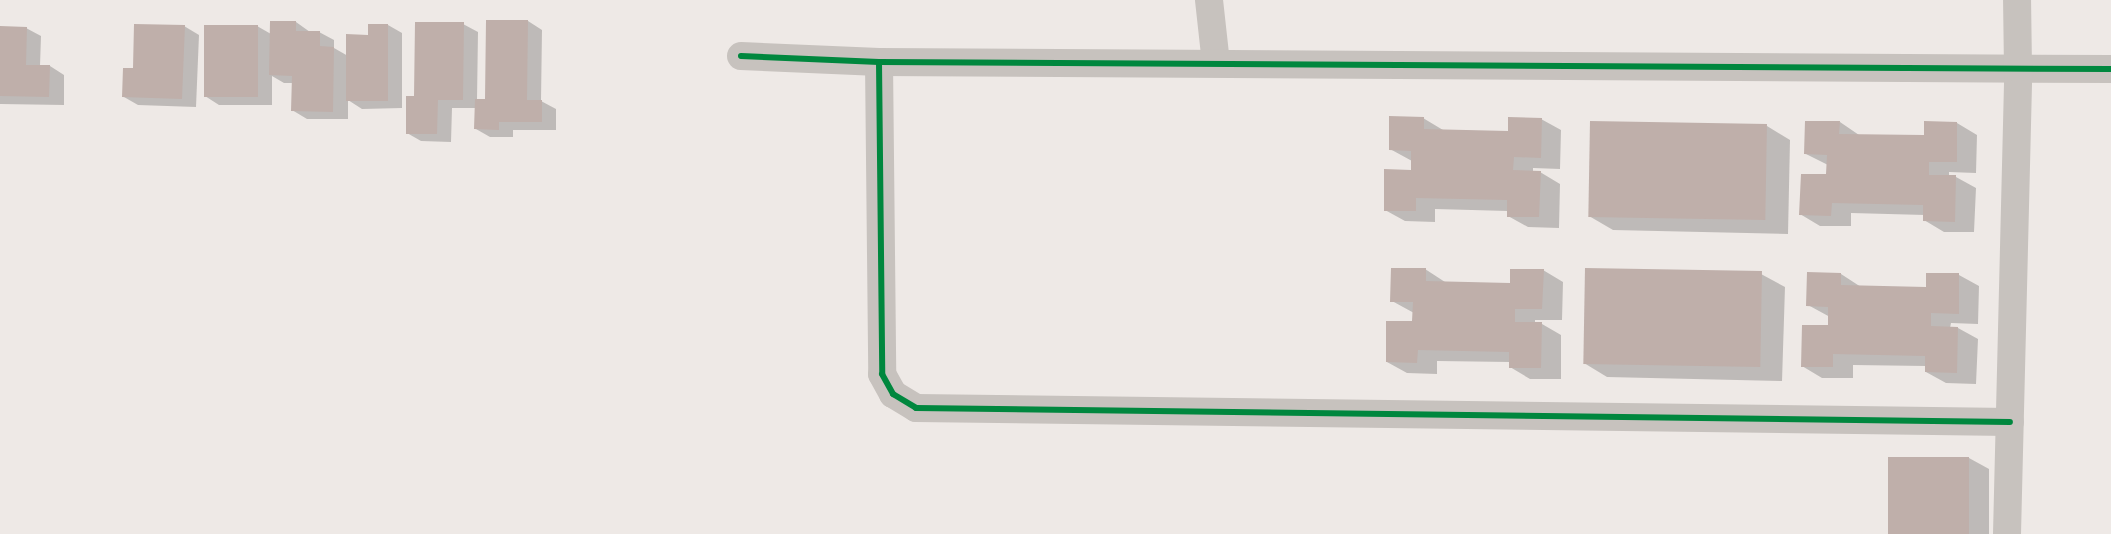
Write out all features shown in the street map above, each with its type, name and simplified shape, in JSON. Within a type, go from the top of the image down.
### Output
[{"type":"street","points":[[1209,0],[1216,63]]},
{"type":"street","points":[[2007,534],[2018,68],[2017,0]]},
{"type":"street","points":[[741,56],[879,62],[2111,69]]},
{"type":"street","points":[[879,62],[882,374],[893,394],[916,408],[2010,422]]},
{"type":"building","points":[[486,20],[528,20],[527,100],[542,100],[542,122],[499,122],[499,130],[474,129],[475,99],[485,99]]},
{"type":"building","points":[[270,21],[296,21],[296,31],[320,31],[320,46],[334,47],[333,112],[291,111],[292,76],[269,75]]},
{"type":"building","points":[[415,22],[464,22],[463,100],[438,100],[437,134],[406,134],[406,96],[414,96]]},
{"type":"building","points":[[134,24],[185,25],[182,99],[122,97],[123,68],[133,68]]},
{"type":"building","points":[[368,24],[388,24],[388,101],[346,101],[346,34],[368,35]]},
{"type":"building","points":[[204,25],[258,25],[258,97],[204,97]]},
{"type":"building","points":[[0,26],[27,27],[26,65],[50,65],[49,97],[0,96]]},
{"type":"building","points":[[1389,116],[1424,117],[1424,129],[1508,131],[1508,117],[1542,118],[1541,158],[1514,157],[1513,170],[1541,171],[1539,217],[1507,217],[1507,200],[1416,198],[1416,211],[1384,211],[1384,169],[1411,170],[1411,151],[1389,150]]},
{"type":"building","points":[[1590,121],[1767,124],[1765,220],[1588,217]]},
{"type":"building","points":[[1805,121],[1840,121],[1839,134],[1924,135],[1924,121],[1957,122],[1957,162],[1929,162],[1929,175],[1956,175],[1955,222],[1923,221],[1923,205],[1832,203],[1831,216],[1799,215],[1801,174],[1826,174],[1827,155],[1804,154]]},
{"type":"building","points":[[1391,268],[1426,268],[1426,281],[1510,283],[1510,269],[1544,269],[1542,309],[1515,309],[1515,322],[1542,322],[1541,368],[1509,368],[1509,352],[1418,350],[1417,363],[1386,362],[1386,321],[1412,321],[1413,302],[1390,302]]},
{"type":"building","points":[[1585,268],[1762,271],[1760,367],[1583,364]]},
{"type":"building","points":[[1807,272],[1841,273],[1841,285],[1926,287],[1926,273],[1959,273],[1959,314],[1931,313],[1931,326],[1958,327],[1957,373],[1925,372],[1925,356],[1833,354],[1833,367],[1801,367],[1802,325],[1828,325],[1828,307],[1806,306]]},
{"type":"building","points":[[1888,457],[1969,457],[1969,534],[1888,534]]},
{"type":"cycle path","points":[[741,56],[879,62],[2111,69]]},
{"type":"cycle path","points":[[879,62],[882,374],[893,394],[916,408],[2010,422]]}]
